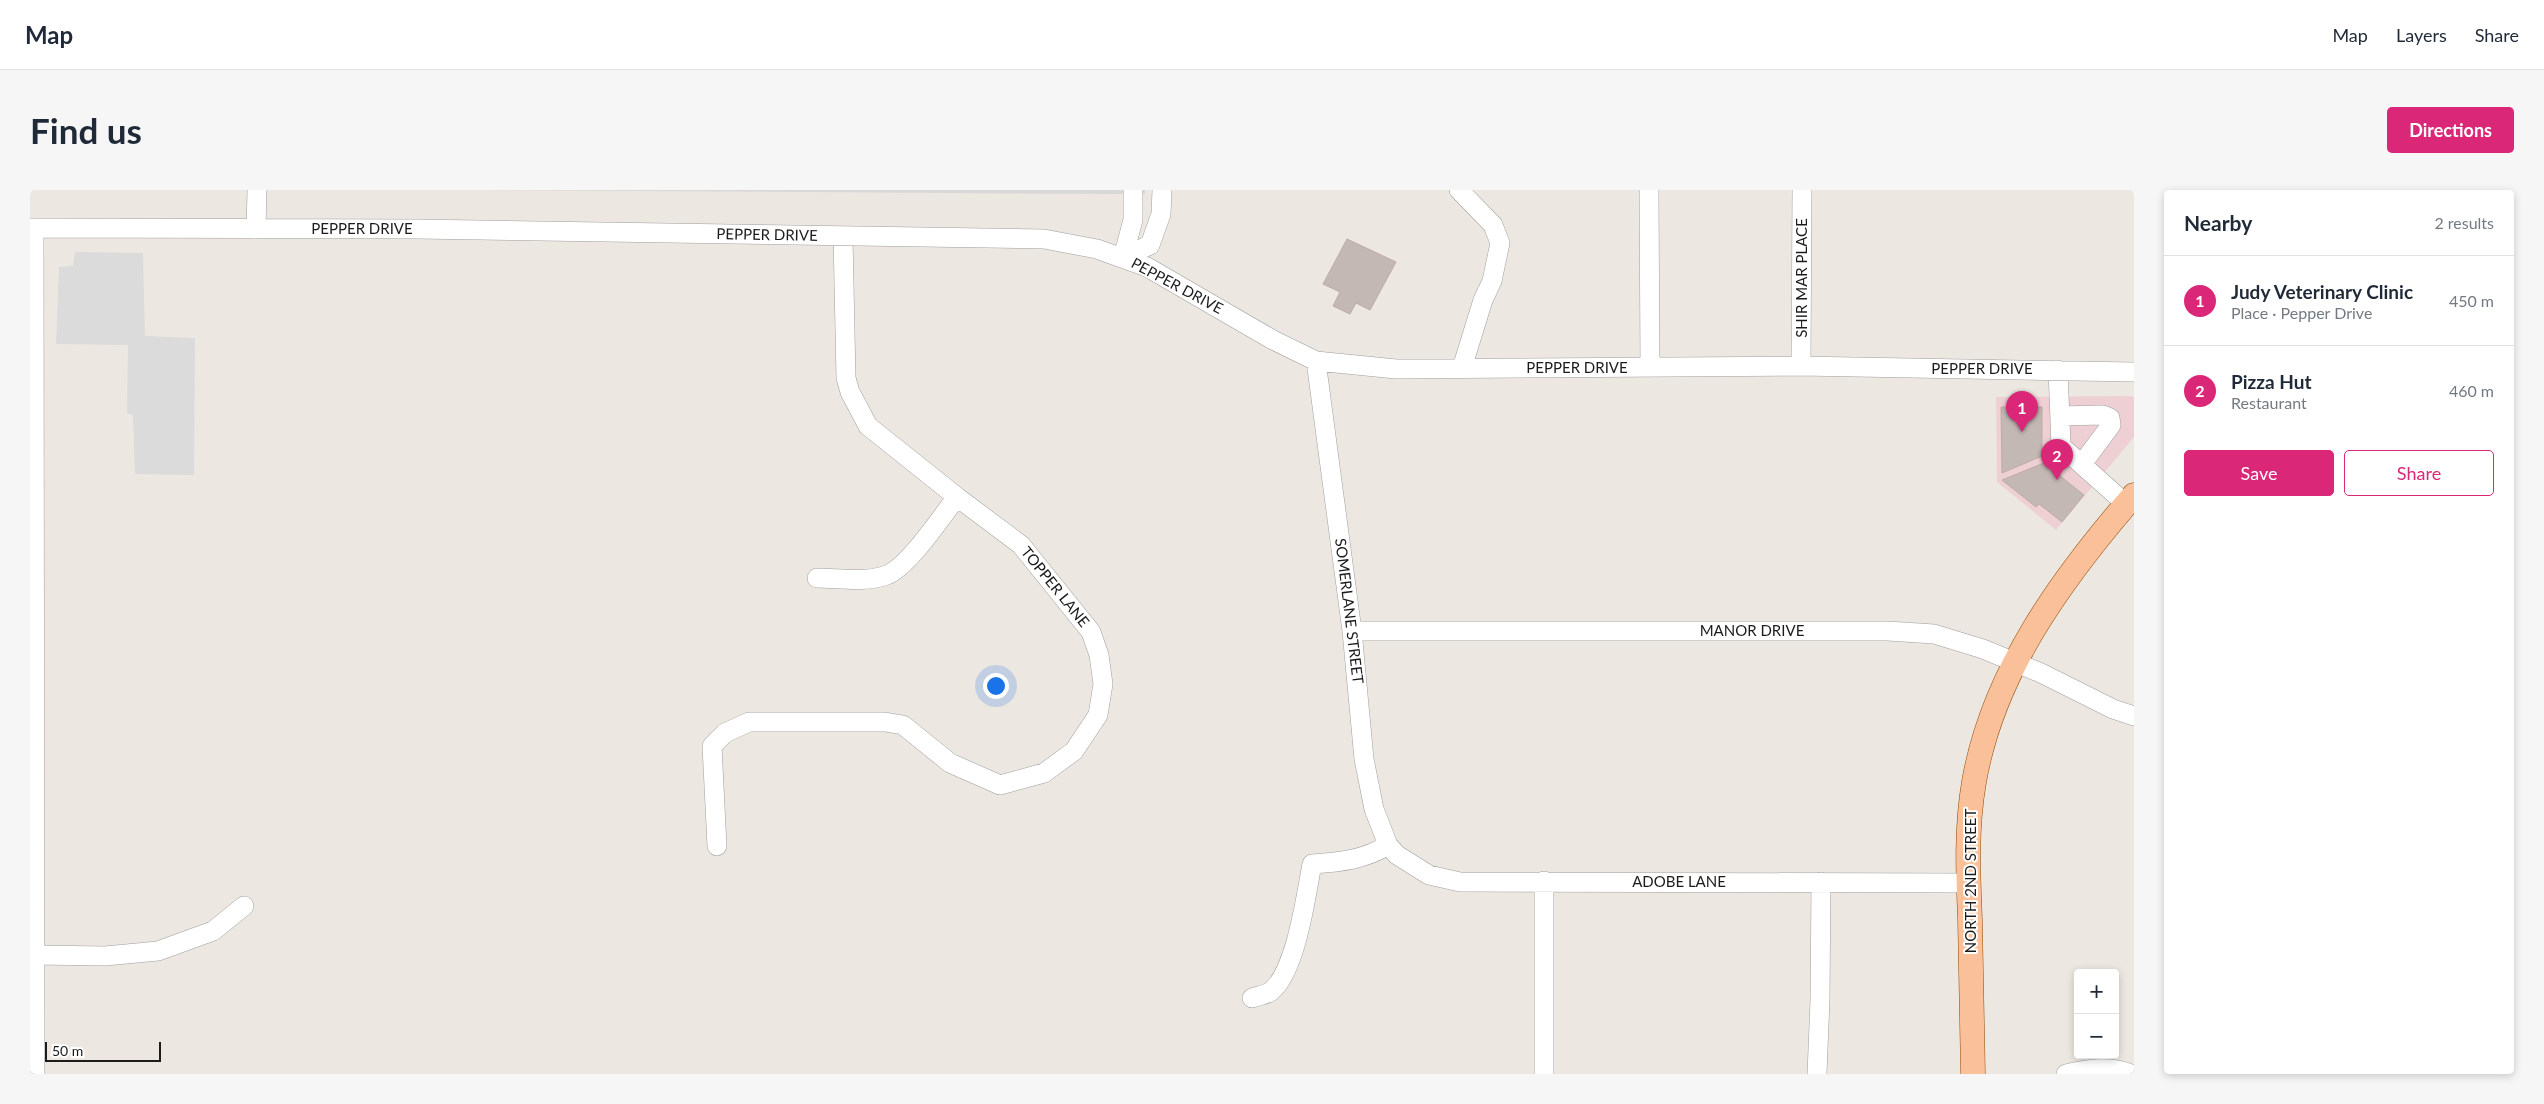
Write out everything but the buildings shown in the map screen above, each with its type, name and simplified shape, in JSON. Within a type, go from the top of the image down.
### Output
[{"type":"main road","name":"NORTH 2ND STREET","points":[[1973,1074],[1968,832],[1975,774],[1990,720],[2015,661],[2050,601],[2130,500]]},
{"type":"street","points":[[256,229],[257,190]]},
{"type":"street","points":[[1123,257],[1134,220],[1133,190]]},
{"type":"street","points":[[1123,257],[1150,245],[1161,214],[1162,190]]},
{"type":"street","points":[[1459,190],[1493,225],[1500,243],[1492,281],[1483,300],[1462,368]]},
{"type":"street","points":[[1649,190],[1650,367]]},
{"type":"street","name":"SHIR MAR PLACE","points":[[1801,366],[1802,190]]},
{"type":"street","points":[[32,229],[35,1074]]},
{"type":"street","name":"PEPPER DRIVE","points":[[32,229],[256,229],[1044,239],[1080,245],[1123,257],[1170,279],[1273,340],[1316,361],[1396,369],[1801,366],[2134,372]]},
{"type":"street","name":"TOPPER LANE","points":[[716,846],[712,746],[725,733],[749,722],[885,722],[902,725],[950,763],[1000,785],[1044,773],[1074,751],[1098,715],[1103,684],[1100,655],[1091,632],[1020,544],[957,497],[868,426],[850,392],[846,378],[843,236]]},
{"type":"street","name":"SOMERLANE STREET","points":[[1316,361],[1352,631],[1364,759],[1374,809],[1392,850]]},
{"type":"street","points":[[2058,370],[2061,446],[2130,500]]},
{"type":"street","points":[[2060,416],[2103,415],[2110,418],[2111,424],[2082,464]]},
{"type":"street","points":[[817,578],[871,578],[887,575],[903,564],[957,497]]},
{"type":"street","name":"MANOR DRIVE","points":[[1352,631],[1888,631],[1934,634],[2015,661],[2113,709],[2134,716]]},
{"type":"street","points":[[1252,998],[1270,992],[1281,978],[1296,944],[1312,864],[1354,860],[1374,853],[1392,850]]},
{"type":"street","name":"ADOBE LANE","points":[[1392,850],[1417,870],[1447,880],[1969,883]]},
{"type":"street","points":[[1544,881],[1544,1074]]},
{"type":"street","points":[[1817,1074],[1821,882]]},
{"type":"street","points":[[36,954],[105,956],[158,951],[213,931],[244,906]]},
{"type":"street","points":[[2066,1074],[2086,1070],[2119,1069],[2131,1074]]},
{"type":"shaded area","points":[[485,190],[1145,190],[1145,194],[1114,194]]},
{"type":"shaded area","points":[[75,252],[143,253],[145,336],[195,338],[194,475],[135,474],[133,415],[127,413],[128,345],[56,344],[59,267],[73,266]]},
{"type":"shaded area","points":[[1996,397],[2134,397],[2134,437],[2056,530],[1997,482]]},
{"type":"place","name":"Judy Veterinary Clinic","points":[[2022,432]]},
{"type":"place","name":"Pizza Hut","points":[[2057,480]]}]
